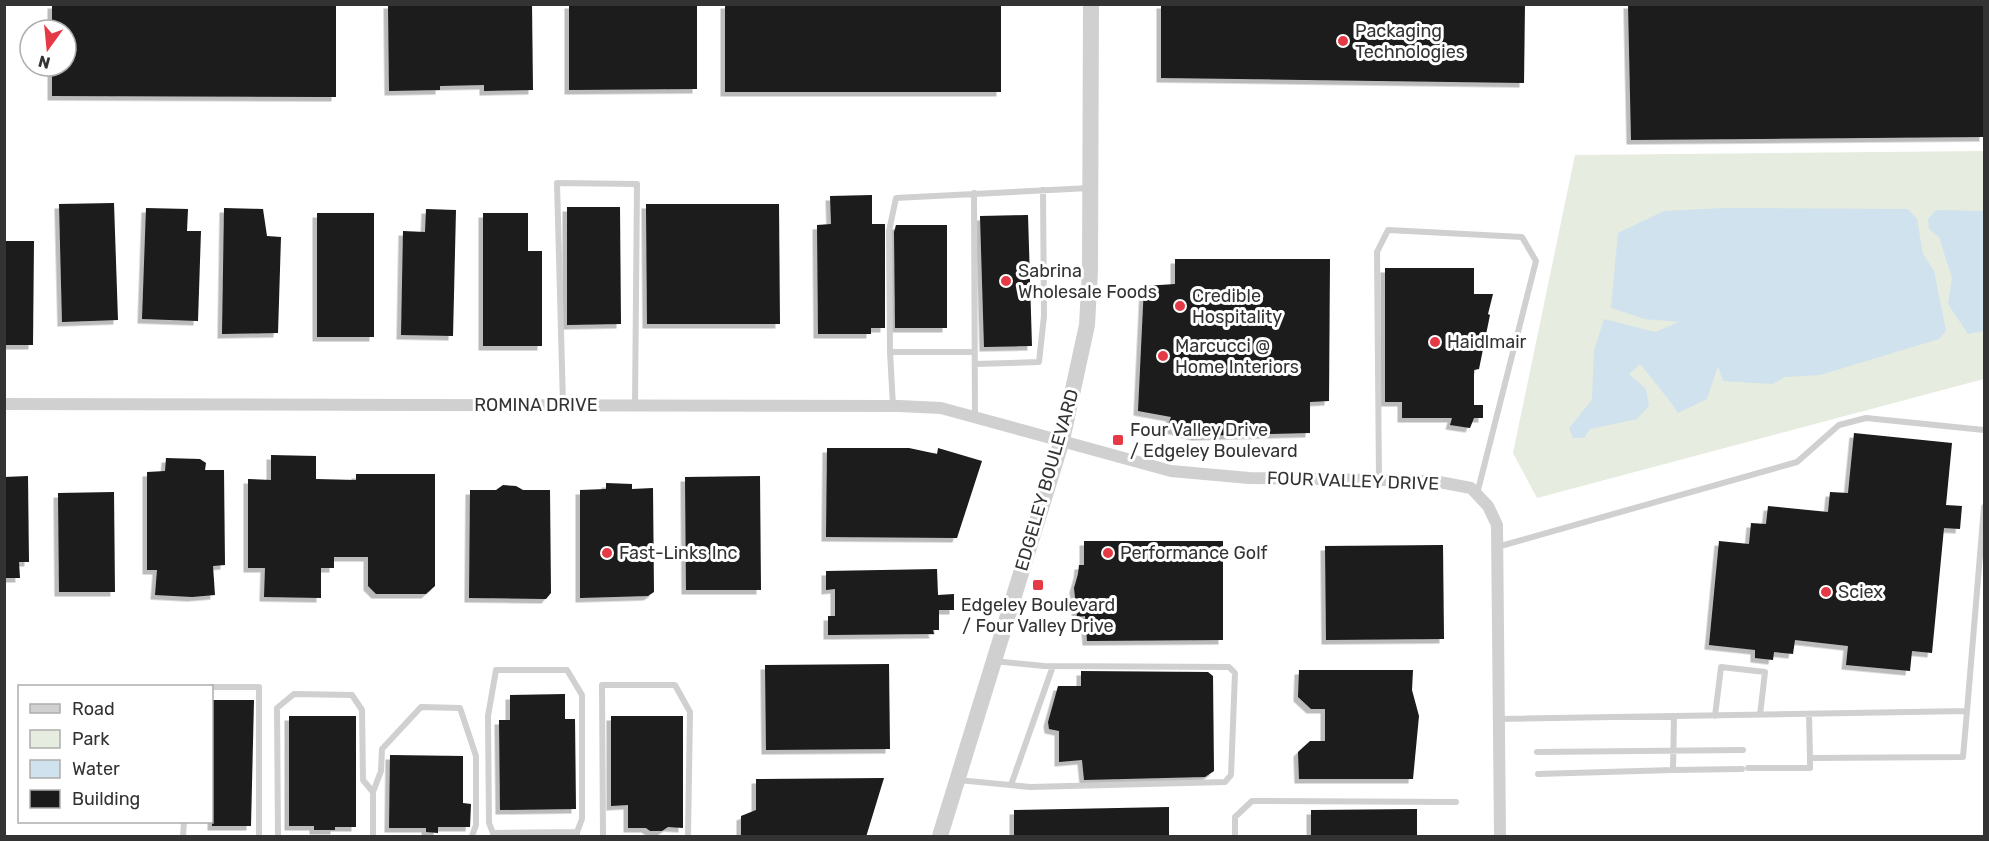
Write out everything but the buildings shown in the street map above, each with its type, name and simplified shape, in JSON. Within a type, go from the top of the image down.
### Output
[{"type":"street","name":"EDGELEY BOULEVARD","points":[[940,837],[1062,440],[1087,325],[1090,271],[1091,4]]},
{"type":"street","name":"ROMINA DRIVE","points":[[4,404],[893,406],[941,408],[1062,440]]},
{"type":"street","name":"FOUR VALLEY DRIVE","points":[[1062,440],[1087,449],[1171,471],[1249,478],[1434,481],[1471,488],[1476,494]]},
{"type":"street","points":[[1476,494],[1488,507],[1497,525],[1500,837]]},
{"type":"lane","points":[[563,405],[557,183],[637,184],[635,406]]},
{"type":"lane","points":[[893,406],[889,231],[896,198],[1091,188]]},
{"type":"lane","points":[[975,364],[1039,362],[1044,316],[1043,190]]},
{"type":"lane","points":[[974,193],[975,417]]},
{"type":"lane","points":[[1379,480],[1377,252],[1388,230],[1522,237],[1536,261],[1476,494]]},
{"type":"lane","points":[[890,352],[975,352]]},
{"type":"lane","points":[[1497,547],[1797,462],[1839,425],[1866,418],[1984,430]]},
{"type":"lane","points":[[1810,758],[1964,757],[1984,507]]},
{"type":"lane","points":[[958,780],[1030,787],[1225,782],[1231,776],[1235,673],[1229,667],[1053,666],[994,661]]},
{"type":"lane","points":[[1011,785],[1053,666]]},
{"type":"lane","points":[[1715,716],[1721,667],[1765,672],[1760,715]]},
{"type":"lane","points":[[496,670],[567,670],[582,695],[582,819],[577,834],[493,835],[489,823],[488,716],[496,670]]},
{"type":"lane","points":[[603,837],[602,685],[675,685],[690,712],[688,837]]},
{"type":"lane","points":[[213,687],[259,687],[259,837]]},
{"type":"lane","points":[[278,837],[277,708],[294,694],[352,695],[362,710],[363,780],[373,792]]},
{"type":"lane","points":[[373,837],[373,792],[381,771],[382,749],[421,707],[460,708],[476,756],[476,825],[472,837]]},
{"type":"lane","points":[[1498,719],[1967,711]]},
{"type":"lane","points":[[1538,774],[1810,768],[1809,714]]},
{"type":"lane","points":[[1673,770],[1674,716]]},
{"type":"lane","points":[[1538,752],[1743,750]]},
{"type":"lane","points":[[1234,837],[1235,817],[1252,801],[1456,802]]},
{"type":"green space","points":[[1984,151],[1984,379],[1537,498],[1513,453],[1575,155]]},
{"type":"water","points":[[1724,208],[1908,209],[1917,219],[1923,254],[1934,271],[1946,331],[1939,339],[1820,375],[1785,377],[1772,384],[1723,381],[1718,366],[1707,399],[1678,413],[1640,364],[1629,374],[1646,389],[1649,406],[1637,419],[1590,429],[1584,438],[1573,438],[1569,428],[1592,400],[1594,351],[1604,319],[1655,332],[1679,322],[1645,319],[1611,308],[1618,233],[1664,211]]},
{"type":"water","points":[[1936,210],[1984,211],[1984,331],[1968,334],[1948,304],[1952,278],[1939,237],[1929,229],[1928,219]]},
{"type":"place","name":"Packaging Technologies","points":[[1343,41]]},
{"type":"place","name":"Sabrina Wholesale Foods","points":[[1006,281]]},
{"type":"place","name":"Credible Hospitality","points":[[1180,306]]},
{"type":"place","name":"Haidlmair","points":[[1435,342]]},
{"type":"place","name":"Marcucci @ Home Interiors","points":[[1163,356]]},
{"type":"place","name":"Four Valley Drive / Edgeley Boulevard","points":[[1118,440]]},
{"type":"place","name":"Fast-Links Inc","points":[[607,553]]},
{"type":"place","name":"Performance Golf","points":[[1108,553]]},
{"type":"place","name":"Edgeley Boulevard / Four Valley Drive","points":[[1038,585]]},
{"type":"place","name":"Sciex","points":[[1826,592]]}]
